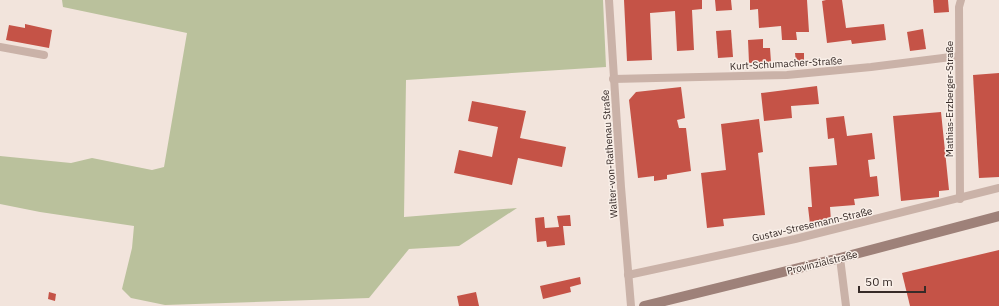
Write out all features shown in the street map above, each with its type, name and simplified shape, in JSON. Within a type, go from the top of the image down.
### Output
[{"type":"main road","name":"Provinzialstraße","points":[[644,306],[840,258],[999,216]]},
{"type":"street","name":"Walter-von-Rathenau Straße","points":[[609,0],[613,79],[628,275],[632,306]]},
{"type":"street","name":"Mathias-Erzberger-Straße","points":[[960,199],[959,7],[961,0]]},
{"type":"street","points":[[0,47],[44,55]]},
{"type":"street","name":"Kurt-Schumacher-Straße","points":[[613,79],[787,75],[872,67],[959,56]]},
{"type":"street","name":"Gustav-Stresemann-Straße","points":[[628,275],[795,239],[960,199],[999,188]]},
{"type":"street","points":[[840,258],[846,306]]},
{"type":"green space","points":[[62,0],[603,0],[606,67],[406,80],[404,217],[517,208],[459,246],[409,249],[369,298],[165,305],[131,298],[122,289],[132,248],[134,226],[40,212],[0,204],[0,156],[71,163],[92,158],[152,170],[164,167],[187,33],[63,7]]},
{"type":"building","points":[[624,0],[702,0],[702,9],[692,10],[694,50],[677,51],[675,11],[650,13],[652,60],[627,61]]},
{"type":"building","points":[[715,0],[731,0],[732,10],[716,11]]},
{"type":"building","points":[[750,0],[807,0],[809,32],[796,32],[797,40],[782,40],[781,26],[759,28],[758,9],[750,10]]},
{"type":"building","points":[[842,0],[846,28],[884,24],[886,40],[852,44],[851,40],[827,43],[822,1]]},
{"type":"building","points":[[933,0],[948,0],[949,12],[934,13]]},
{"type":"building","points":[[25,24],[52,30],[49,48],[6,40],[9,25],[25,28]]},
{"type":"building","points":[[923,29],[926,49],[910,51],[907,32]]},
{"type":"building","points":[[731,30],[733,57],[718,58],[716,31]]},
{"type":"building","points":[[763,39],[763,48],[770,48],[771,62],[749,63],[748,40]]},
{"type":"building","points":[[795,53],[804,53],[804,62],[796,62]]},
{"type":"building","points":[[999,73],[999,177],[979,178],[973,75]]},
{"type":"building","points":[[817,86],[819,104],[791,106],[792,118],[764,121],[761,93]]},
{"type":"building","points":[[681,87],[685,118],[677,120],[679,128],[686,128],[691,171],[667,175],[667,179],[654,181],[654,176],[638,178],[629,100],[636,92]]},
{"type":"building","points":[[472,101],[526,111],[520,138],[566,147],[562,167],[518,158],[512,185],[454,173],[459,150],[492,157],[498,127],[468,121]]},
{"type":"building","points":[[941,112],[949,190],[939,191],[939,197],[901,201],[893,116]]},
{"type":"building","points":[[844,116],[847,136],[872,133],[875,159],[868,160],[870,177],[877,176],[879,196],[854,199],[855,205],[830,207],[831,221],[810,224],[808,207],[812,207],[809,167],[837,165],[834,138],[828,139],[826,118]]},
{"type":"building","points":[[759,119],[763,152],[758,153],[765,215],[723,219],[724,226],[707,228],[701,173],[726,170],[721,124]]},
{"type":"building","points":[[570,215],[571,226],[563,226],[565,245],[547,247],[546,241],[537,242],[535,218],[544,217],[545,228],[559,227],[557,216]]},
{"type":"building","points":[[999,250],[999,306],[910,306],[902,273]]},
{"type":"building","points":[[580,277],[581,284],[570,287],[571,292],[543,299],[540,286]]},
{"type":"building","points":[[49,292],[56,294],[55,301],[48,299]]},
{"type":"building","points":[[476,292],[479,306],[459,306],[457,296]]}]
